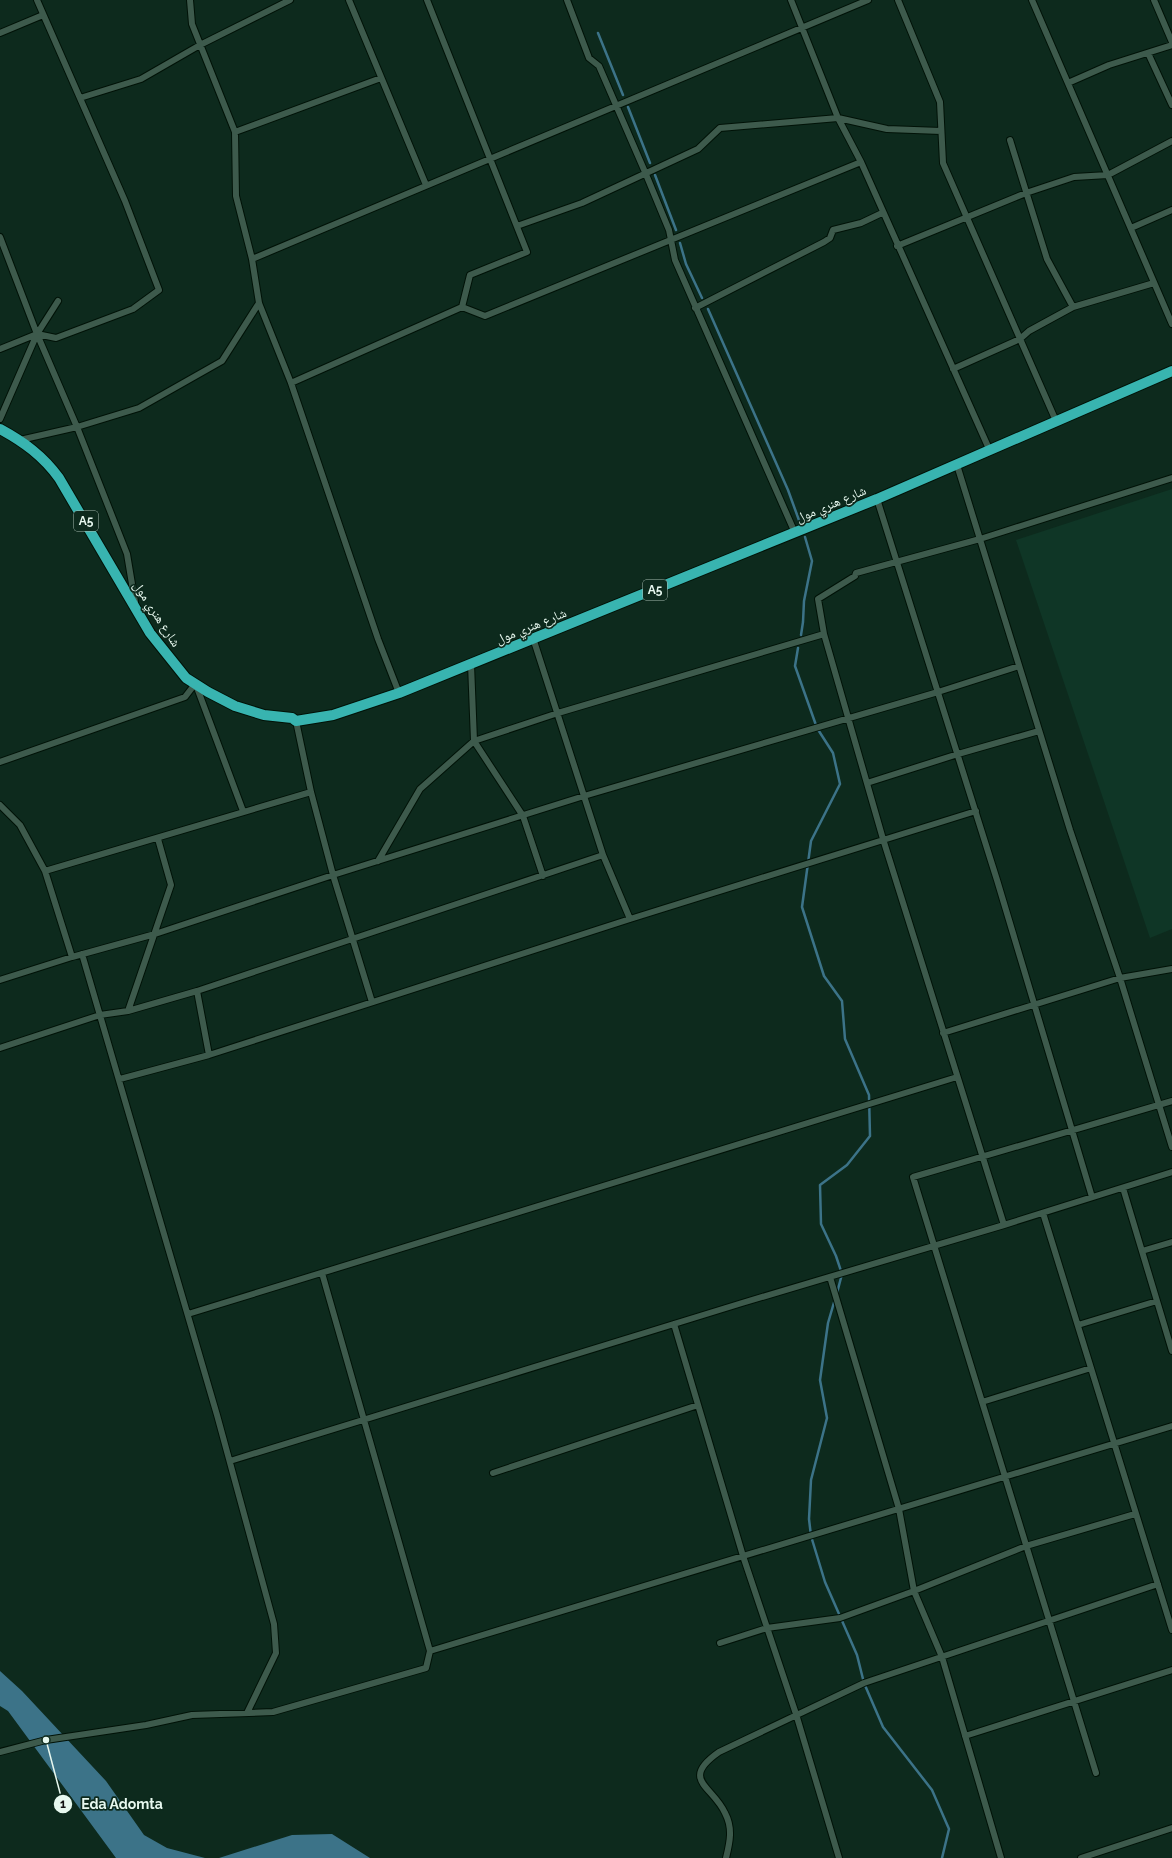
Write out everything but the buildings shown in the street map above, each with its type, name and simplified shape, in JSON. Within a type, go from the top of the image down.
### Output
[{"type":"highway","name":"شارع هنري مول","points":[[0,429],[20,440],[40,455],[59,478],[150,633],[176,668],[195,684],[235,706],[264,715],[292,718],[296,721],[333,715],[399,693],[877,499],[1172,371]]},
{"type":"street","points":[[0,349],[37,334],[56,338],[133,309],[159,290],[125,201],[37,0]]},
{"type":"street","points":[[190,0],[192,24],[235,132],[236,196],[252,259],[259,303],[291,383],[376,632],[399,693]]},
{"type":"street","points":[[80,98],[140,79],[200,45],[282,2],[290,0]]},
{"type":"street","points":[[349,0],[426,184]]},
{"type":"street","points":[[427,0],[527,252],[470,275],[462,307]]},
{"type":"street","points":[[567,0],[589,58],[599,66],[617,105],[669,230],[675,260],[795,533]]},
{"type":"street","points":[[791,0],[838,118],[861,162],[882,213],[990,451]]},
{"type":"street","points":[[252,259],[426,184],[868,0]]},
{"type":"street","points":[[898,0],[940,102],[943,163],[968,217],[1056,421]]},
{"type":"street","points":[[1032,0],[1172,324]]},
{"type":"street","points":[[1068,83],[1109,65],[1172,44],[1154,0]]},
{"type":"street","points":[[0,33],[44,15]]},
{"type":"street","points":[[1148,53],[1172,105]]},
{"type":"street","points":[[235,132],[381,78]]},
{"type":"street","points":[[517,226],[582,203],[645,172],[698,149],[720,128],[838,118],[887,129],[941,131]]},
{"type":"street","points":[[1010,140],[1047,259],[1073,306]]},
{"type":"street","points":[[897,246],[1026,193],[1074,177],[1108,175],[1172,141]]},
{"type":"street","points":[[291,383],[462,307],[485,316],[861,162]]},
{"type":"street","points":[[1131,228],[1172,210]]},
{"type":"street","points":[[695,308],[824,242],[830,238],[833,230],[861,223],[882,213]]},
{"type":"street","points":[[0,237],[37,334],[77,427],[127,554],[135,608]]},
{"type":"street","points":[[953,369],[1020,339],[1030,331],[1073,306],[1154,283]]},
{"type":"street","points":[[0,419],[37,334],[58,301]]},
{"type":"street","points":[[20,440],[77,427],[139,408],[222,361],[259,303]]},
{"type":"street","points":[[957,465],[1070,830],[1120,978],[1172,1147]]},
{"type":"street","points":[[1004,1225],[883,839],[824,634],[818,599],[855,576],[856,573],[980,539],[1172,478]]},
{"type":"street","points":[[877,499],[976,811],[1092,1197]]},
{"type":"street","points":[[378,861],[420,789],[474,741],[558,713],[824,634]]},
{"type":"street","points":[[533,638],[603,854],[630,919]]},
{"type":"street","points":[[471,664],[474,741],[523,816],[543,876]]},
{"type":"street","points":[[0,980],[72,956],[155,934],[333,874],[584,796],[848,719],[1019,666]]},
{"type":"street","points":[[0,762],[185,697],[195,684]]},
{"type":"street","points":[[195,684],[243,811]]},
{"type":"street","points":[[296,721],[311,792],[333,874],[372,1002]]},
{"type":"street","points":[[867,783],[958,754],[1039,731]]},
{"type":"street","points":[[45,872],[158,839],[243,811],[311,792]]},
{"type":"street","points":[[0,805],[20,825],[45,872],[72,956]]},
{"type":"street","points":[[120,1079],[209,1056],[630,919],[976,811]]},
{"type":"street","points":[[128,1011],[171,885],[158,839]]},
{"type":"street","points":[[0,1040],[1,1048],[100,1015],[128,1011],[197,990],[352,937],[543,876],[603,854]]},
{"type":"street","points":[[82,954],[188,1314],[274,1624],[276,1653],[247,1713]]},
{"type":"street","points":[[943,1033],[1120,978],[1172,969]]},
{"type":"street","points":[[197,990],[209,1056]]},
{"type":"street","points":[[188,1314],[957,1077]]},
{"type":"street","points":[[1096,1773],[1075,1700],[1049,1621],[913,1177],[1172,1101]]},
{"type":"street","points":[[230,1461],[674,1324],[1004,1225],[1172,1172]]},
{"type":"street","points":[[1123,1188],[1172,1351]]},
{"type":"street","points":[[1043,1213],[1172,1630]]},
{"type":"street","points":[[1142,1251],[1172,1242]]},
{"type":"street","points":[[0,1752],[46,1740],[146,1725],[192,1715],[273,1712],[426,1668],[430,1652],[322,1273]]},
{"type":"street","points":[[830,1277],[898,1509],[914,1592],[942,1657],[1002,1858]]},
{"type":"street","points":[[1078,1325],[1157,1301]]},
{"type":"street","points":[[674,1324],[743,1556],[796,1714],[839,1858]]},
{"type":"street","points":[[982,1402],[1091,1368]]},
{"type":"street","points":[[493,1473],[698,1405]]},
{"type":"street","points":[[430,1652],[1172,1426]]},
{"type":"street","points":[[720,1643],[767,1628],[840,1618],[914,1592],[1026,1546],[1135,1514]]},
{"type":"street","points":[[726,1858],[731,1837],[730,1826],[725,1812],[700,1781],[700,1774],[707,1761],[719,1752],[796,1714],[864,1683],[1158,1584]]},
{"type":"street","points":[[965,1736],[1172,1670]]},
{"type":"street","points":[[1081,1858],[1172,1828]]},
{"type":"shaded area","points":[[1172,489],[1172,929],[1150,938],[1016,540]]},
{"type":"water","points":[[0,1671],[22,1691],[106,1781],[144,1835],[167,1848],[205,1858],[116,1858],[8,1711],[0,1706]]},
{"type":"water","points":[[332,1834],[370,1858],[219,1858],[292,1835]]},
{"type":"waterway","points":[[598,33],[623,95]]},
{"type":"waterway","points":[[628,107],[650,163]]},
{"type":"waterway","points":[[655,175],[676,230]]},
{"type":"waterway","points":[[680,243],[686,264],[702,298]]},
{"type":"waterway","points":[[708,309],[788,490],[800,523]]},
{"type":"waterway","points":[[801,635],[804,601],[812,561],[805,537]]},
{"type":"waterway","points":[[798,648],[795,666],[817,728],[833,753],[840,784],[811,841],[802,907],[824,976],[842,1001],[845,1039],[869,1095],[870,1136],[847,1165],[820,1185],[821,1224],[836,1256],[842,1274],[837,1293]]},
{"type":"waterway","points":[[835,1299],[828,1323],[820,1380],[827,1418],[811,1480],[809,1519],[811,1536],[825,1582],[857,1655],[864,1683],[883,1727],[932,1790],[949,1829],[942,1858]]},
{"type":"place","name":"Eda Adomta","points":[[46,1740]]}]
